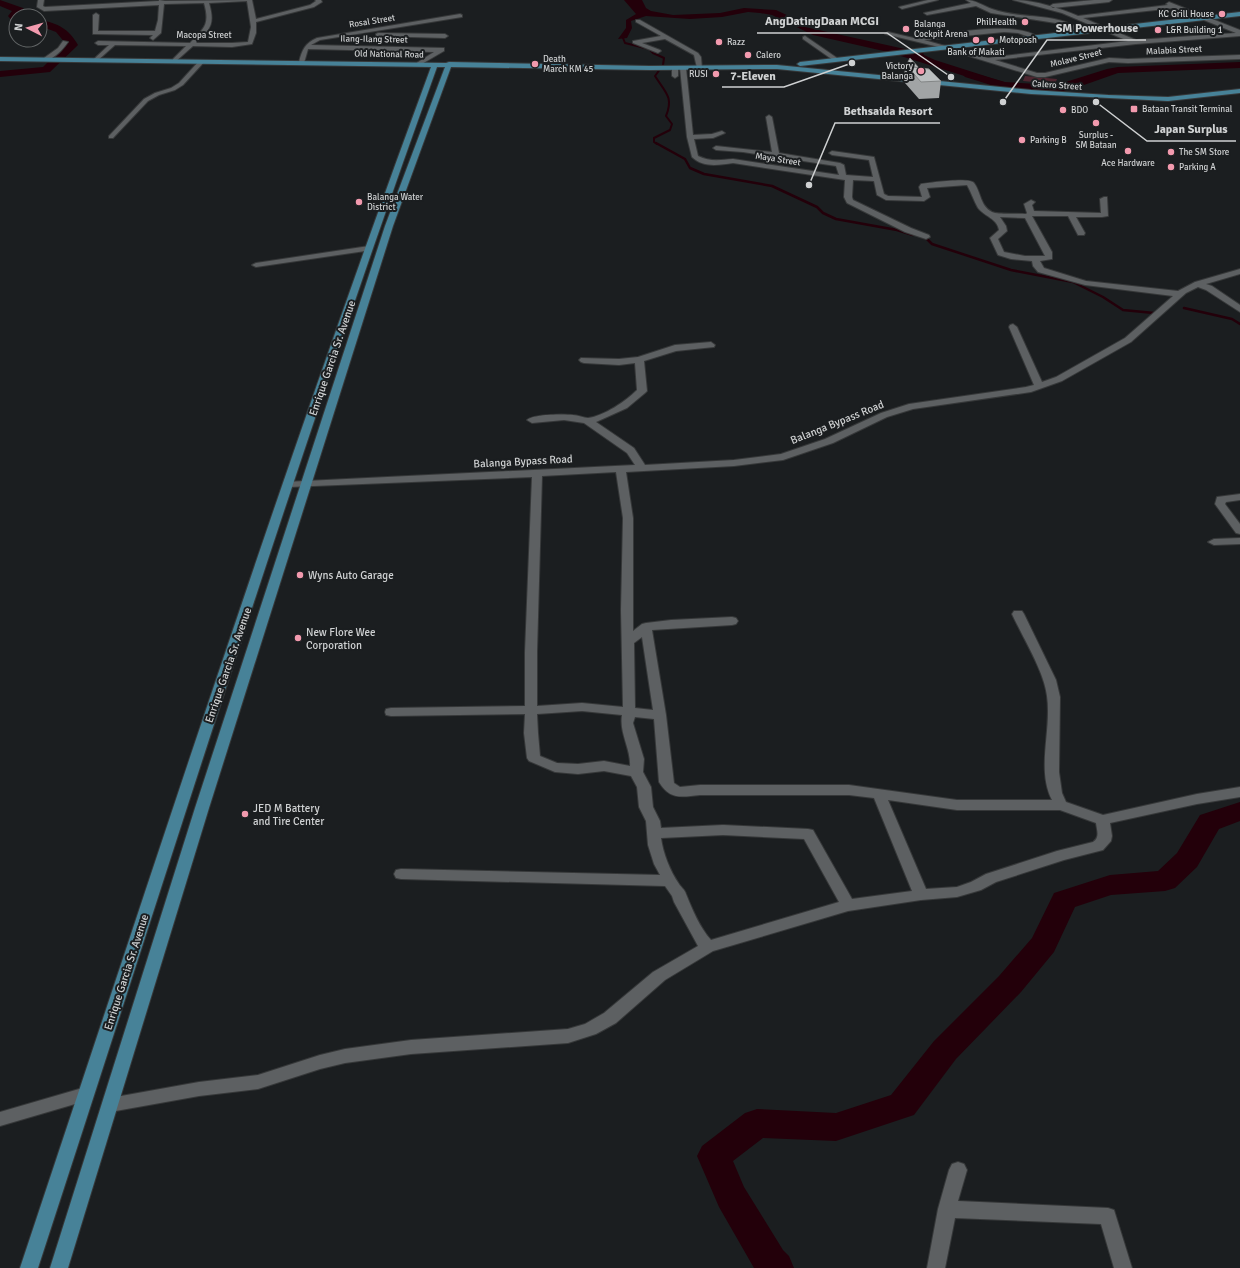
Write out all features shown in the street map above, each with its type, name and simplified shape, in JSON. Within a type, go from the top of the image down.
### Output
[{"type":"main road","points":[[777,67],[1240,14]]},
{"type":"main road","name":"Old National Road","points":[[2,60],[97,59],[659,68],[777,67]]},
{"type":"main road","name":"Enrique Garcia Sr. Avenue","points":[[59,1268],[202,808],[307,483],[383,226],[435,64]]},
{"type":"main road","name":"Enrique Garcia Sr. Avenue","points":[[29,1268],[180,810],[369,248],[383,226],[448,64]]},
{"type":"main road","name":"Calero Street","points":[[777,67],[847,72],[1031,92],[1108,97],[1168,99],[1240,91]]},
{"type":"main road","points":[[180,810],[202,808]]},
{"type":"street","points":[[41,0],[40,7],[44,9],[162,1],[247,0]]},
{"type":"street","points":[[175,60],[209,23],[209,11],[206,0]]},
{"type":"street","name":"Macopa Street","points":[[98,43],[250,43],[253,21],[247,0]]},
{"type":"street","points":[[253,21],[312,6],[318,3],[318,0]]},
{"type":"street","points":[[902,7],[935,0]]},
{"type":"street","points":[[927,13],[983,0]]},
{"type":"street","points":[[1016,0],[1048,7],[1079,17],[1136,42]]},
{"type":"street","points":[[1048,7],[1109,0]]},
{"type":"street","points":[[1160,0],[1240,33]]},
{"type":"street","points":[[149,44],[158,33],[162,21],[162,1]]},
{"type":"street","points":[[972,2],[1001,14],[1063,23],[1081,32]]},
{"type":"street","points":[[1079,17],[1176,6]]},
{"type":"street","points":[[920,10],[936,16]]},
{"type":"street","points":[[96,15],[94,32],[97,33],[158,33]]},
{"type":"street","name":"Rosal Street","points":[[306,47],[308,43],[319,39],[346,35],[445,32],[460,16]]},
{"type":"street","points":[[638,21],[696,54],[700,68]]},
{"type":"street","points":[[910,40],[1004,30],[1019,31],[1034,37]]},
{"type":"street","points":[[346,35],[445,32],[442,50],[418,64]]},
{"type":"street","points":[[985,60],[1136,42],[1240,33]]},
{"type":"street","name":"Molave Street","points":[[888,34],[945,47],[1037,75],[1045,75],[1109,60]]},
{"type":"street","points":[[658,51],[635,42],[666,37]]},
{"type":"street","points":[[805,38],[835,60]]},
{"type":"street","points":[[48,59],[60,49],[65,42]]},
{"type":"street","points":[[97,59],[114,43]]},
{"type":"street","points":[[1109,45],[1126,51]]},
{"type":"street","points":[[302,62],[306,47]]},
{"type":"street","name":"Ilang-Ilang Street","points":[[306,47],[442,50]]},
{"type":"street","name":"Molave Street","points":[[1086,48],[1109,60]]},
{"type":"street","name":"Malabia Street","points":[[1109,60],[1128,61],[1240,57]]},
{"type":"street","points":[[111,137],[146,100],[156,94],[173,89],[181,84],[202,61]]},
{"type":"street","points":[[675,68],[675,76]]},
{"type":"street","points":[[683,68],[690,137],[722,134]]},
{"type":"street","points":[[769,117],[776,155]]},
{"type":"street","name":"Maya Street","points":[[690,137],[695,156],[700,163],[734,161],[846,178],[877,179]]},
{"type":"street","points":[[716,148],[743,150],[838,164],[840,165],[846,178],[848,198],[850,201],[908,230],[926,237]]},
{"type":"street","points":[[734,161],[743,150]]},
{"type":"street","points":[[832,153],[872,158],[881,196],[886,198],[924,198],[926,196],[924,186],[961,182],[970,183],[982,207],[994,215],[1003,226],[1003,230],[994,238],[1001,253],[1014,258],[1049,257],[1048,252],[1029,214],[1028,204],[1031,202]]},
{"type":"street","points":[[994,215],[1102,215],[1105,214],[1104,200]]},
{"type":"street","points":[[1071,214],[1081,233]]},
{"type":"street","points":[[256,266],[323,254],[369,248]]},
{"type":"street","points":[[1035,258],[1037,266],[1041,270],[1085,284],[1181,294]]},
{"type":"street","name":"Balanga Bypass Road","points":[[289,484],[734,463],[783,457],[829,441],[884,415],[912,406],[952,399],[1021,391],[1059,379],[1128,340],[1181,294],[1198,284],[1240,271]]},
{"type":"street","points":[[1198,284],[1209,288],[1240,309]]},
{"type":"street","points":[[1013,327],[1039,386]]},
{"type":"street","points":[[584,360],[619,362],[639,360],[675,348],[711,345]]},
{"type":"street","points":[[588,421],[608,415],[632,402],[642,391],[639,360]]},
{"type":"street","points":[[532,420],[556,417],[588,421],[596,425],[614,441],[634,452],[641,468]]},
{"type":"street","points":[[620,468],[628,516],[629,560],[626,611],[628,642],[628,723],[631,741],[637,759],[636,772],[644,787],[646,807],[653,821],[655,845],[661,864],[679,894],[681,902],[701,939],[708,946]]},
{"type":"street","points":[[537,472],[531,652],[531,733],[534,758],[555,767],[578,769],[604,766],[636,772]]},
{"type":"street","points":[[1240,497],[1221,499],[1220,504],[1240,531]]},
{"type":"street","points":[[1214,542],[1240,541]]},
{"type":"street","points":[[1018,614],[1052,685],[1054,697],[1052,772],[1055,793],[1061,805]]},
{"type":"street","points":[[628,642],[646,627],[671,624],[732,621]]},
{"type":"street","points":[[646,627],[660,715],[666,782],[675,793],[700,790],[838,790],[957,805],[1061,805],[1102,820],[1197,799],[1240,792]]},
{"type":"street","points":[[391,712],[531,710],[582,707],[660,715]]},
{"type":"street","points":[[878,794],[921,895]]},
{"type":"street","points":[[110,1105],[199,1088],[258,1082],[320,1062],[351,1055],[411,1047],[497,1040],[538,1040],[568,1036],[590,1029],[610,1018],[659,976],[708,946],[848,905],[921,895],[957,892],[976,886],[991,878],[1062,855],[1098,846],[1104,841],[1105,836],[1102,820]]},
{"type":"street","points":[[654,833],[723,830],[808,834],[848,905]]},
{"type":"street","points":[[401,874],[670,881]]},
{"type":"street","points":[[0,1119],[86,1094]]},
{"type":"street","points":[[936,1268],[947,1209],[958,1170]]},
{"type":"street","points":[[947,1209],[1108,1216],[1123,1268]]},
{"type":"shaded area","points":[[624,0],[642,0],[646,8],[651,11],[673,15],[720,13],[744,8],[776,10],[791,17],[805,27],[923,53],[924,55],[935,60],[1004,82],[993,85],[888,52],[813,35],[772,15],[760,13],[748,12],[722,17],[690,19],[646,16],[631,21],[632,28],[627,38],[618,39],[626,28],[626,20],[636,14]]},
{"type":"shaded area","points":[[1025,76],[1057,79],[1055,84],[1023,81]]},
{"type":"building","points":[[910,58],[919,68],[907,66],[905,68]]},
{"type":"building","name":"Victory Balanga","points":[[907,66],[929,69],[941,81],[921,82]]},
{"type":"waterway","points":[[0,3],[14,8]]},
{"type":"waterway","points":[[0,74],[46,70],[72,45],[63,32],[48,24]]},
{"type":"waterway","points":[[626,35],[623,38],[625,43],[649,49],[653,53],[664,58],[663,65],[655,76],[669,99],[666,116],[672,124],[670,130],[654,138],[654,142],[657,144]]},
{"type":"waterway","points":[[969,75],[1004,85],[1056,89],[1118,70],[1240,65]]},
{"type":"waterway","points":[[656,143],[685,159],[690,168],[704,174],[772,186],[817,207],[823,213],[836,219],[897,230],[913,235]]},
{"type":"waterway","points":[[922,237],[927,239],[932,244],[1011,270],[1073,282],[1103,297],[1123,310],[1154,313]]},
{"type":"waterway","points":[[1184,308],[1232,319],[1240,324]]},
{"type":"waterway","points":[[776,1268],[770,1262],[731,1196],[714,1156],[757,1123],[836,1127],[902,1105],[945,1050],[1010,984],[1044,944],[1064,900],[1110,885],[1165,881],[1187,860],[1209,822],[1240,811]]},
{"type":"place","name":"KC Grill House","points":[[1222,14]]},
{"type":"place","name":"PhilHealth","points":[[1025,22]]},
{"type":"place","name":"Balanga Cockpit Arena","points":[[906,29]]},
{"type":"place","name":"L&R Building 1","points":[[1158,30]]},
{"type":"place","name":"Bank of Makati","points":[[976,40]]},
{"type":"place","name":"Motoposh","points":[[991,40]]},
{"type":"place","name":"Razz","points":[[719,42]]},
{"type":"place","name":"Calero","points":[[748,55]]},
{"type":"place","name":"7-Eleven","points":[[852,63]]},
{"type":"place","name":"Death March KM 45","points":[[535,64]]},
{"type":"place","name":"Victory Balanga","points":[[921,71]]},
{"type":"place","name":"RUSI","points":[[716,74]]},
{"type":"place","name":"AngDatingDaan MCGI","points":[[951,77]]},
{"type":"place","name":"SM Powerhouse","points":[[1003,102]]},
{"type":"place","name":"Japan Surplus","points":[[1096,102]]},
{"type":"place","name":"Bataan Transit Terminal","points":[[1134,109]]},
{"type":"place","name":"BDO","points":[[1063,110]]},
{"type":"place","name":"Surplus - SM Bataan","points":[[1096,123]]},
{"type":"place","name":"Parking B","points":[[1022,140]]},
{"type":"place","name":"Ace Hardware","points":[[1128,151]]},
{"type":"place","name":"The SM Store","points":[[1171,152]]},
{"type":"place","name":"Parking A","points":[[1171,167]]},
{"type":"place","name":"Bethsaida Resort","points":[[809,185]]},
{"type":"place","name":"Balanga Water District","points":[[359,202]]},
{"type":"place","name":"Wyns Auto Garage","points":[[300,575]]},
{"type":"place","name":"New Flore Wee Corporation","points":[[298,638]]},
{"type":"place","name":"JED M Battery and Tire Center","points":[[245,814]]}]
